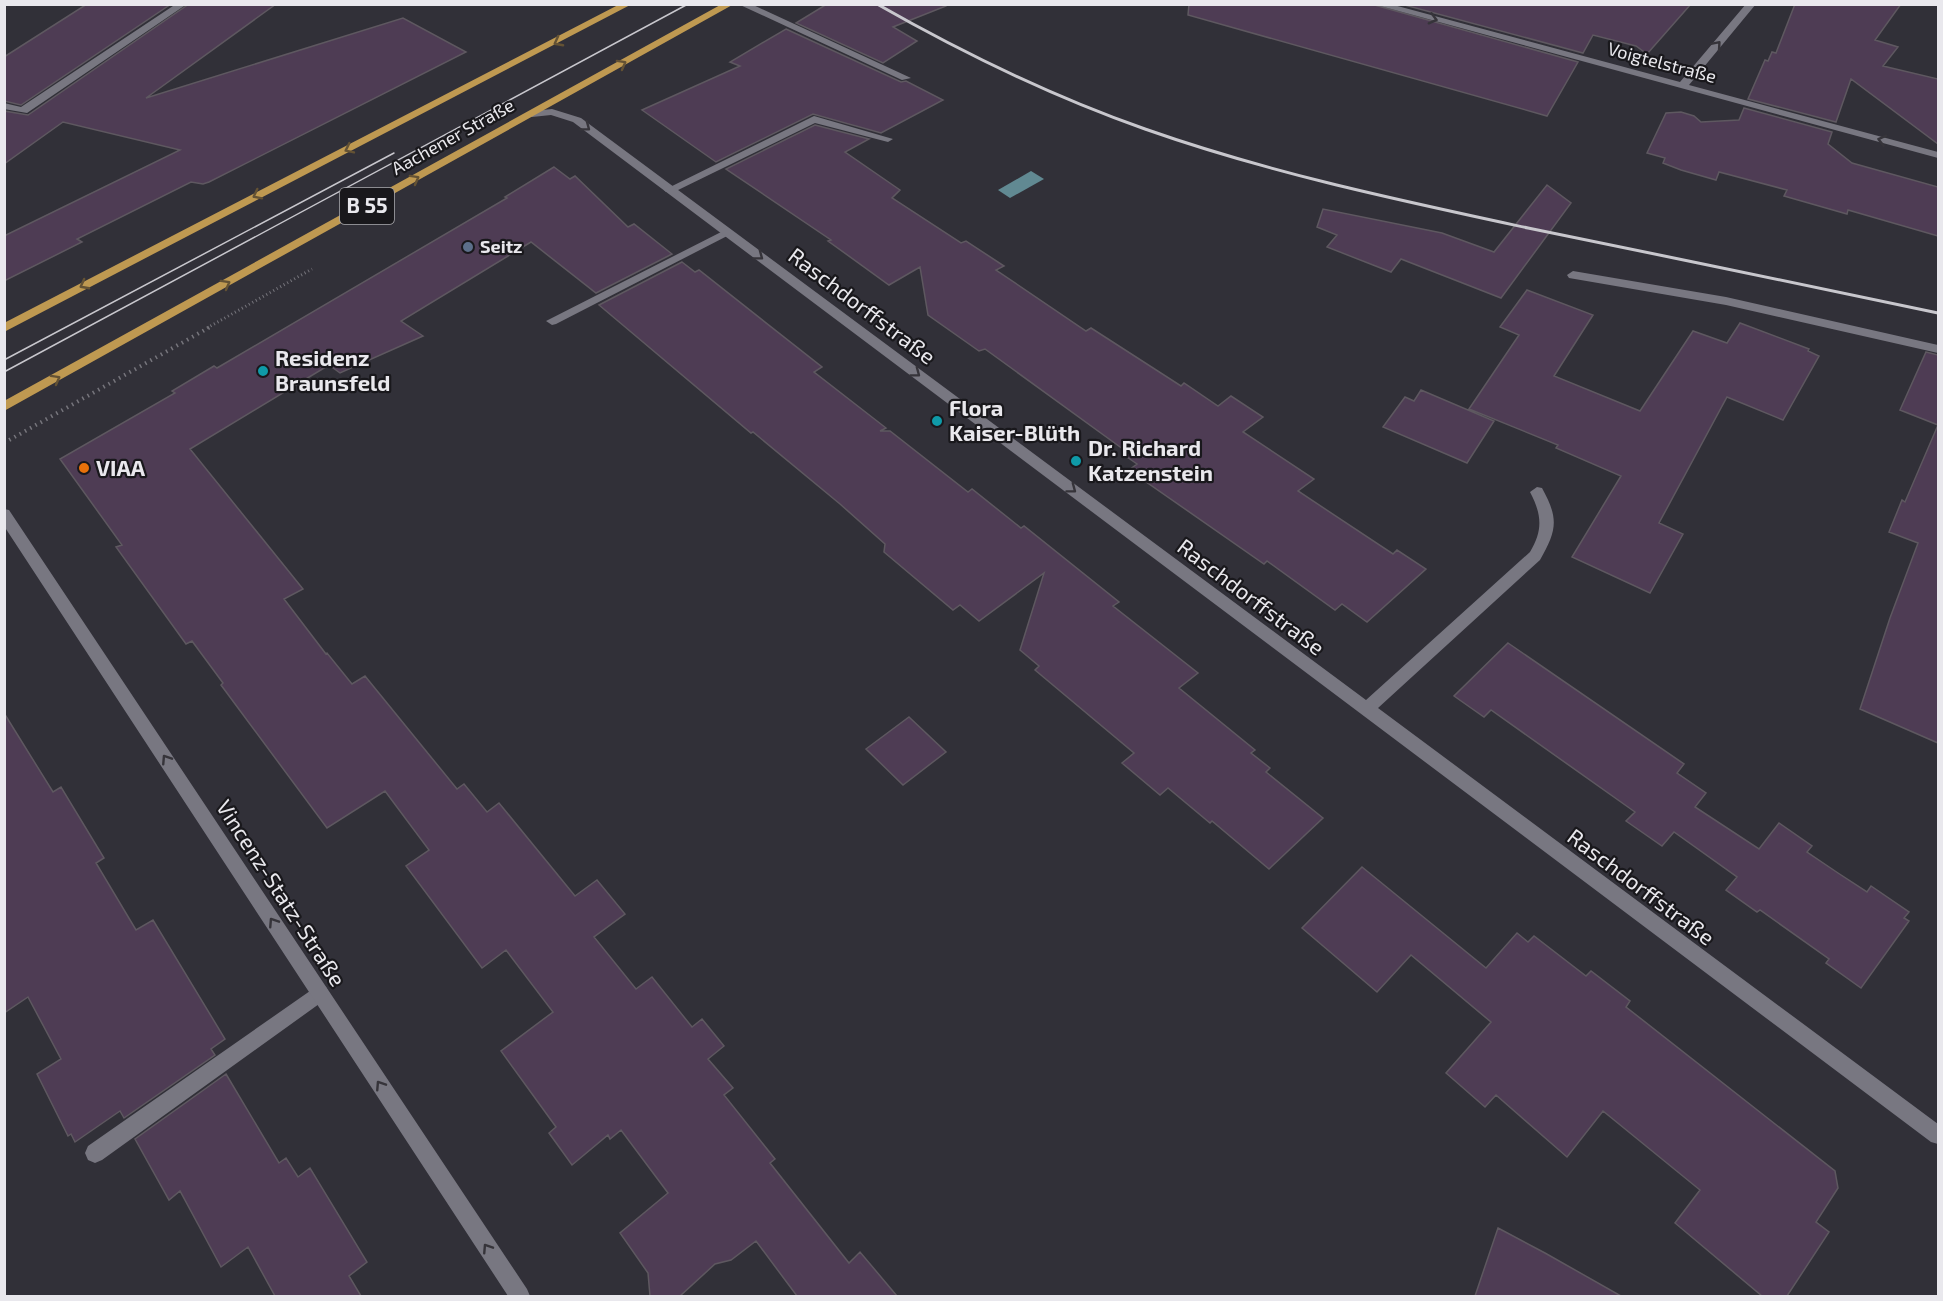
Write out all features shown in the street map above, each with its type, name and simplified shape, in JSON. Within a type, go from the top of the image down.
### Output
[{"type":"main road","name":"Aachener Straße","points":[[5,328],[173,237],[439,104],[628,4]]},
{"type":"main road","name":"Aachener Straße","points":[[5,407],[730,4]]},
{"type":"street","points":[[4,106],[23,111],[183,4]]},
{"type":"street","points":[[742,4],[906,78]]},
{"type":"street","name":"Voigtelstraße","points":[[1377,4],[1938,155]]},
{"type":"street","points":[[1683,85],[1752,4]]},
{"type":"street","name":"Raschdorffstraße","points":[[532,114],[552,112],[577,120],[1938,1135]]},
{"type":"street","points":[[670,190],[814,119],[888,139]]},
{"type":"street","points":[[552,321],[727,232]]},
{"type":"street","points":[[1573,275],[1726,302],[1938,349]]},
{"type":"street","points":[[1366,709],[1535,556],[1549,533],[1547,511],[1537,492]]},
{"type":"street","name":"Vincenz-Statz-Straße","points":[[4,514],[520,1296]]},
{"type":"street","points":[[95,1154],[320,993]]},
{"type":"water","points":[[1031,171],[1044,179],[1010,198],[998,190]]},
{"type":"building","points":[[87,4],[171,4],[21,105],[4,101],[4,57]]},
{"type":"building","points":[[189,4],[276,4],[146,98],[403,18],[466,52],[209,182],[203,184],[191,182],[77,239],[82,242],[4,281],[4,236],[180,150],[63,122],[4,164],[4,111],[28,115]]},
{"type":"building","points":[[827,4],[946,4],[946,6],[893,27],[917,41],[883,63],[796,23]]},
{"type":"building","points":[[1189,4],[1371,4],[1578,62],[1547,116],[1188,15]]},
{"type":"building","points":[[1401,4],[1691,4],[1647,54],[1636,46],[1593,35],[1583,53]]},
{"type":"building","points":[[1795,4],[1901,4],[1875,40],[1898,47],[1883,66],[1938,79],[1938,144],[1851,79],[1836,122],[1748,99],[1765,60],[1768,61],[1772,52],[1776,53]]},
{"type":"building","points":[[786,29],[901,82],[906,81],[943,100],[881,133],[813,114],[716,162],[642,110],[740,66],[730,62]]},
{"type":"building","points":[[1744,108],[1832,132],[1828,144],[1852,163],[1938,187],[1938,236],[1848,210],[1847,214],[1784,196],[1787,190],[1719,172],[1716,180],[1663,163],[1665,158],[1647,153],[1666,113],[1681,112],[1694,116],[1701,122],[1739,120]]},
{"type":"building","points":[[815,125],[869,139],[845,152],[900,190],[892,198],[961,243],[966,241],[1004,266],[996,270],[1086,331],[1091,328],[1181,386],[1184,383],[1218,406],[1231,396],[1263,417],[1243,432],[1314,479],[1298,491],[1393,554],[1397,550],[1426,569],[1367,622],[1342,604],[1335,610],[1267,561],[1264,564],[1129,470],[1137,464],[1124,455],[1127,452],[985,349],[979,351],[928,315],[920,267],[889,285],[828,241],[831,240],[726,169]]},
{"type":"building","points":[[554,167],[570,179],[575,176],[628,227],[634,224],[672,254],[596,293],[531,242],[401,321],[423,336],[340,373],[329,365],[190,449],[303,589],[284,599],[352,684],[365,676],[457,789],[464,784],[487,812],[499,803],[575,896],[597,880],[625,914],[594,937],[636,989],[652,977],[692,1027],[702,1019],[724,1046],[708,1059],[733,1088],[724,1095],[775,1159],[770,1163],[849,1263],[860,1252],[897,1296],[797,1296],[756,1241],[731,1260],[715,1264],[680,1296],[650,1296],[648,1273],[620,1233],[668,1193],[621,1130],[610,1139],[608,1135],[572,1165],[549,1133],[556,1127],[501,1051],[553,1012],[506,950],[482,968],[406,866],[429,850],[385,791],[327,828],[221,685],[223,683],[192,641],[186,644],[116,547],[122,545],[60,459],[175,393],[172,391],[214,366],[217,368],[507,198],[505,197]]},
{"type":"building","points":[[1547,185],[1571,203],[1501,298],[1401,259],[1391,272],[1327,247],[1337,235],[1317,227],[1323,209],[1442,233],[1494,252]]},
{"type":"building","points":[[682,262],[695,272],[699,270],[822,367],[814,372],[886,428],[880,431],[890,431],[968,492],[972,489],[1021,528],[1024,526],[1119,602],[1113,606],[1198,673],[1179,688],[1255,750],[1251,753],[1270,768],[1266,772],[1323,818],[1269,869],[1168,788],[1160,795],[1122,763],[1134,753],[1035,670],[1039,666],[1020,650],[1044,573],[979,621],[960,605],[953,610],[884,552],[885,544],[840,504],[753,432],[751,433],[599,305]]},
{"type":"building","points":[[1527,290],[1593,315],[1554,376],[1640,411],[1693,331],[1727,343],[1740,323],[1809,349],[1808,351],[1819,356],[1783,420],[1727,397],[1659,523],[1683,534],[1650,593],[1572,557],[1621,476],[1556,448],[1558,445],[1469,409],[1519,335],[1500,327]]},
{"type":"building","points":[[1926,352],[1938,355],[1938,425],[1900,410]]},
{"type":"building","points":[[1421,390],[1494,421],[1467,463],[1383,427],[1405,397],[1414,401]]},
{"type":"building","points":[[1938,425],[1938,743],[1860,709],[1918,543],[1889,532],[1902,500],[1905,502]]},
{"type":"building","points":[[1508,643],[1684,764],[1677,773],[1706,793],[1695,807],[1759,849],[1779,823],[1812,846],[1807,852],[1867,892],[1871,886],[1909,912],[1904,918],[1909,921],[1861,988],[1826,963],[1829,959],[1760,910],[1757,912],[1726,890],[1737,877],[1674,832],[1662,846],[1626,821],[1635,812],[1491,710],[1484,717],[1454,696]]},
{"type":"building","points":[[4,713],[53,792],[61,787],[104,858],[96,863],[136,930],[153,920],[225,1039],[211,1049],[215,1055],[124,1118],[120,1111],[75,1142],[71,1134],[68,1136],[37,1074],[61,1059],[28,997],[4,1013]]},
{"type":"building","points":[[909,717],[946,752],[903,785],[866,749]]},
{"type":"building","points":[[1362,867],[1486,968],[1517,933],[1528,942],[1534,936],[1586,976],[1591,971],[1630,1001],[1626,1007],[1835,1171],[1838,1188],[1816,1222],[1829,1232],[1787,1296],[1762,1296],[1675,1223],[1700,1190],[1603,1111],[1567,1157],[1496,1095],[1485,1107],[1446,1073],[1491,1022],[1411,955],[1377,992],[1302,928]]},
{"type":"building","points":[[226,1074],[279,1163],[286,1158],[298,1177],[310,1168],[367,1262],[349,1276],[361,1296],[275,1296],[248,1247],[221,1267],[180,1191],[169,1200],[135,1139]]},
{"type":"building","points":[[1498,1228],[1545,1253],[1621,1296],[1475,1296]]},
{"type":"tram line","points":[[4,372],[688,4]]},
{"type":"tram line","points":[[4,360],[394,153]]},
{"type":"railway","points":[[877,4],[942,40],[1042,88],[1145,129],[1239,159],[1431,207],[1938,313]]},
{"type":"place","name":"Seitz","points":[[468,247]]},
{"type":"place","name":"Residenz Braunsfeld","points":[[263,371]]},
{"type":"place","name":"Flora Kaiser-Blüth","points":[[937,421]]},
{"type":"place","name":"Dr. Richard Katzenstein","points":[[1076,461]]},
{"type":"place","name":"VIAA","points":[[84,468]]}]
